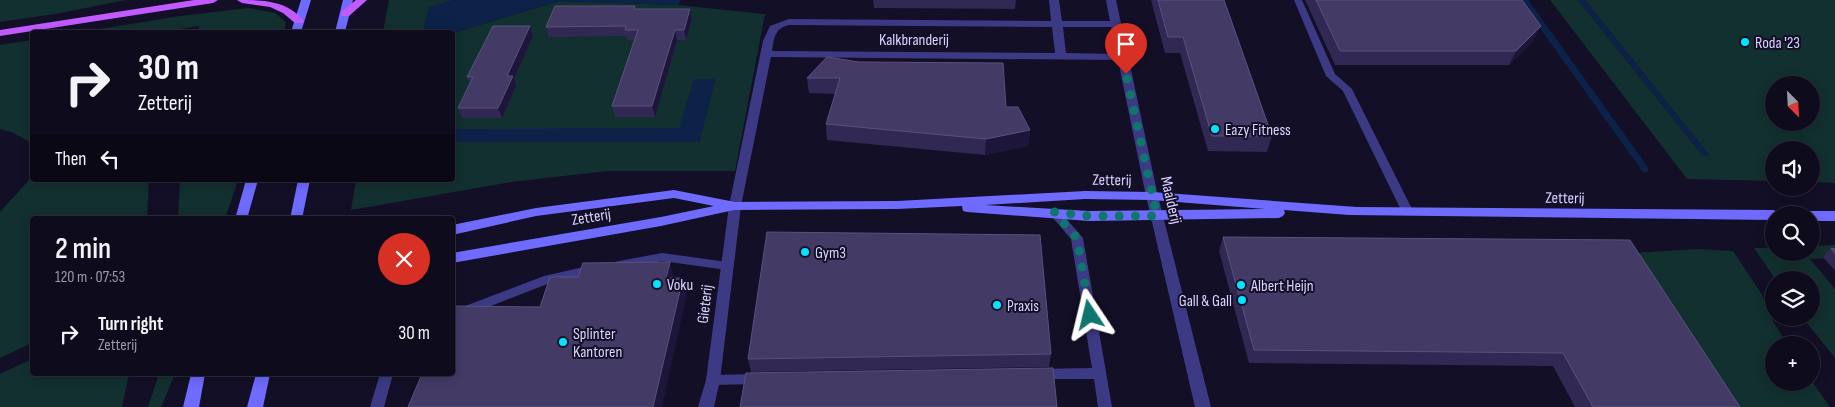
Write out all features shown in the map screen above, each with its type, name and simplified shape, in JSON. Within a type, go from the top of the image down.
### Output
[{"type":"main road","points":[[0,32],[214,0]]},
{"type":"main road","points":[[242,0],[270,3],[289,11],[299,21]]},
{"type":"main road","points":[[345,14],[362,0]]},
{"type":"street","points":[[297,30],[306,0]]},
{"type":"street","points":[[341,30],[348,0]]},
{"type":"street","points":[[1054,0],[1061,56]]},
{"type":"street","name":"Maalderij","points":[[1111,0],[1152,196],[1203,407]]},
{"type":"street","name":"Kalkbranderij","points":[[735,206],[766,54],[772,29],[778,24],[789,22],[1116,24]]},
{"type":"street","name":"Kalkbranderij","points":[[766,54],[1123,57]]},
{"type":"street","points":[[242,216],[251,182]]},
{"type":"street","points":[[297,216],[304,182]]},
{"type":"street","name":"Zetterij","points":[[455,229],[536,212],[674,194],[735,206],[897,205],[1084,195],[1152,196],[1357,211]]},
{"type":"street","name":"Zetterij","points":[[897,205],[1054,212],[1089,216],[1357,211],[1765,215]]},
{"type":"street","name":"Zetterij","points":[[455,257],[523,243],[682,219],[735,206]]},
{"type":"street","name":"Gieterij","points":[[706,407],[713,380],[735,206]]},
{"type":"street","points":[[1820,216],[1835,216]]},
{"type":"street","points":[[191,407],[198,376]]},
{"type":"street","points":[[255,407],[263,376]]},
{"type":"lane","points":[[1298,0],[1331,76],[1347,89],[1407,212]]},
{"type":"lane","points":[[1054,212],[1077,238],[1105,407]]},
{"type":"lane","points":[[455,315],[548,278],[662,257],[727,266]]},
{"type":"lane","points":[[1030,374],[1100,373]]},
{"type":"lane","points":[[377,407],[385,376]]},
{"type":"lane","points":[[713,380],[772,379]]},
{"type":"green space","points":[[0,0],[126,0],[55,14],[0,22]]},
{"type":"green space","points":[[389,0],[454,0],[429,8],[424,30],[383,30]]},
{"type":"green space","points":[[1550,0],[1578,0],[1703,156],[1709,155],[1585,0],[1835,0],[1835,183],[1820,182],[1820,141],[1765,141],[1765,181],[1687,179]]},
{"type":"green space","points":[[559,1],[678,5],[765,14],[735,171],[608,171],[511,182],[351,210],[356,182],[455,182],[455,142],[699,142],[715,79],[679,129],[455,129],[455,32]]},
{"type":"green space","points":[[248,8],[275,13],[286,22],[284,30],[198,30],[199,26],[174,30],[93,30],[180,16]]},
{"type":"green space","points":[[30,40],[30,142],[11,132],[0,129],[0,45]]},
{"type":"green space","points":[[30,176],[30,182],[149,182],[147,216],[30,216],[30,344],[0,358],[0,212],[29,180]]},
{"type":"green space","points":[[180,182],[237,182],[226,216],[178,216]]},
{"type":"green space","points":[[1835,245],[1835,258],[1820,259],[1820,246]]},
{"type":"green space","points":[[1754,248],[1765,248],[1765,261],[1812,261],[1820,271],[1770,271]]},
{"type":"green space","points":[[1697,249],[1733,251],[1765,302],[1765,326],[1776,326],[1782,336],[1765,336],[1765,391],[1819,391],[1830,407],[1716,407],[1618,254]]},
{"type":"green space","points":[[1820,271],[1835,289],[1835,358],[1820,339],[1820,336],[1817,336],[1809,326],[1820,326]]},
{"type":"green space","points":[[30,360],[30,376],[129,376],[122,407],[0,407],[0,374]]},
{"type":"green space","points":[[158,376],[174,376],[161,407],[148,407]]},
{"type":"water","points":[[454,0],[681,0],[678,5],[559,1],[455,32],[455,30],[423,30],[429,7]]},
{"type":"water","points":[[1578,0],[1585,0],[1710,156],[1703,156]]},
{"type":"water","points":[[694,79],[715,79],[699,142],[455,142],[455,129],[679,128]]},
{"type":"building","points":[[1158,0],[1224,0],[1272,136],[1212,136],[1183,37],[1168,37]]},
{"type":"building","points":[[1316,0],[1522,0],[1541,26],[1516,51],[1340,51]]},
{"type":"building","points":[[555,6],[635,6],[634,9],[690,9],[684,30],[675,30],[652,106],[612,106],[638,30],[625,30],[626,26],[546,27]]},
{"type":"building","points":[[493,26],[530,26],[507,76],[513,76],[498,108],[458,108],[473,77],[467,77]]},
{"type":"building","points":[[827,57],[859,62],[1003,63],[1006,107],[1018,107],[1030,130],[986,139],[826,124],[840,78],[807,78]]},
{"type":"building","points":[[767,232],[1040,235],[1051,354],[748,359]]},
{"type":"building","points":[[1223,237],[1630,240],[1740,407],[1593,407],[1563,353],[1254,350]]},
{"type":"building","name":"Splinter Kantoren","points":[[670,262],[666,278],[683,278],[653,407],[408,407],[421,376],[455,376],[455,306],[540,307],[550,277],[578,277],[583,263]]},
{"type":"building","points":[[1053,368],[1057,407],[740,407],[746,373]]},
{"type":"waterway","points":[[1524,0],[1645,169]]},
{"type":"place","name":"Roda '23","points":[[1745,42]]},
{"type":"place","name":"Eazy Fitness","points":[[1215,129]]},
{"type":"place","name":"Gym3","points":[[805,252]]},
{"type":"place","name":"Voku","points":[[657,284]]},
{"type":"place","name":"Albert Heijn","points":[[1241,285]]},
{"type":"place","name":"Gall & Gall","points":[[1242,300]]},
{"type":"place","name":"Praxis","points":[[997,305]]},
{"type":"place","name":"Splinter Kantoren","points":[[563,342]]},
{"type":"route","points":[[1090,315],[1077,238],[1054,212],[1089,216],[1157,216],[1126,74]]}]
